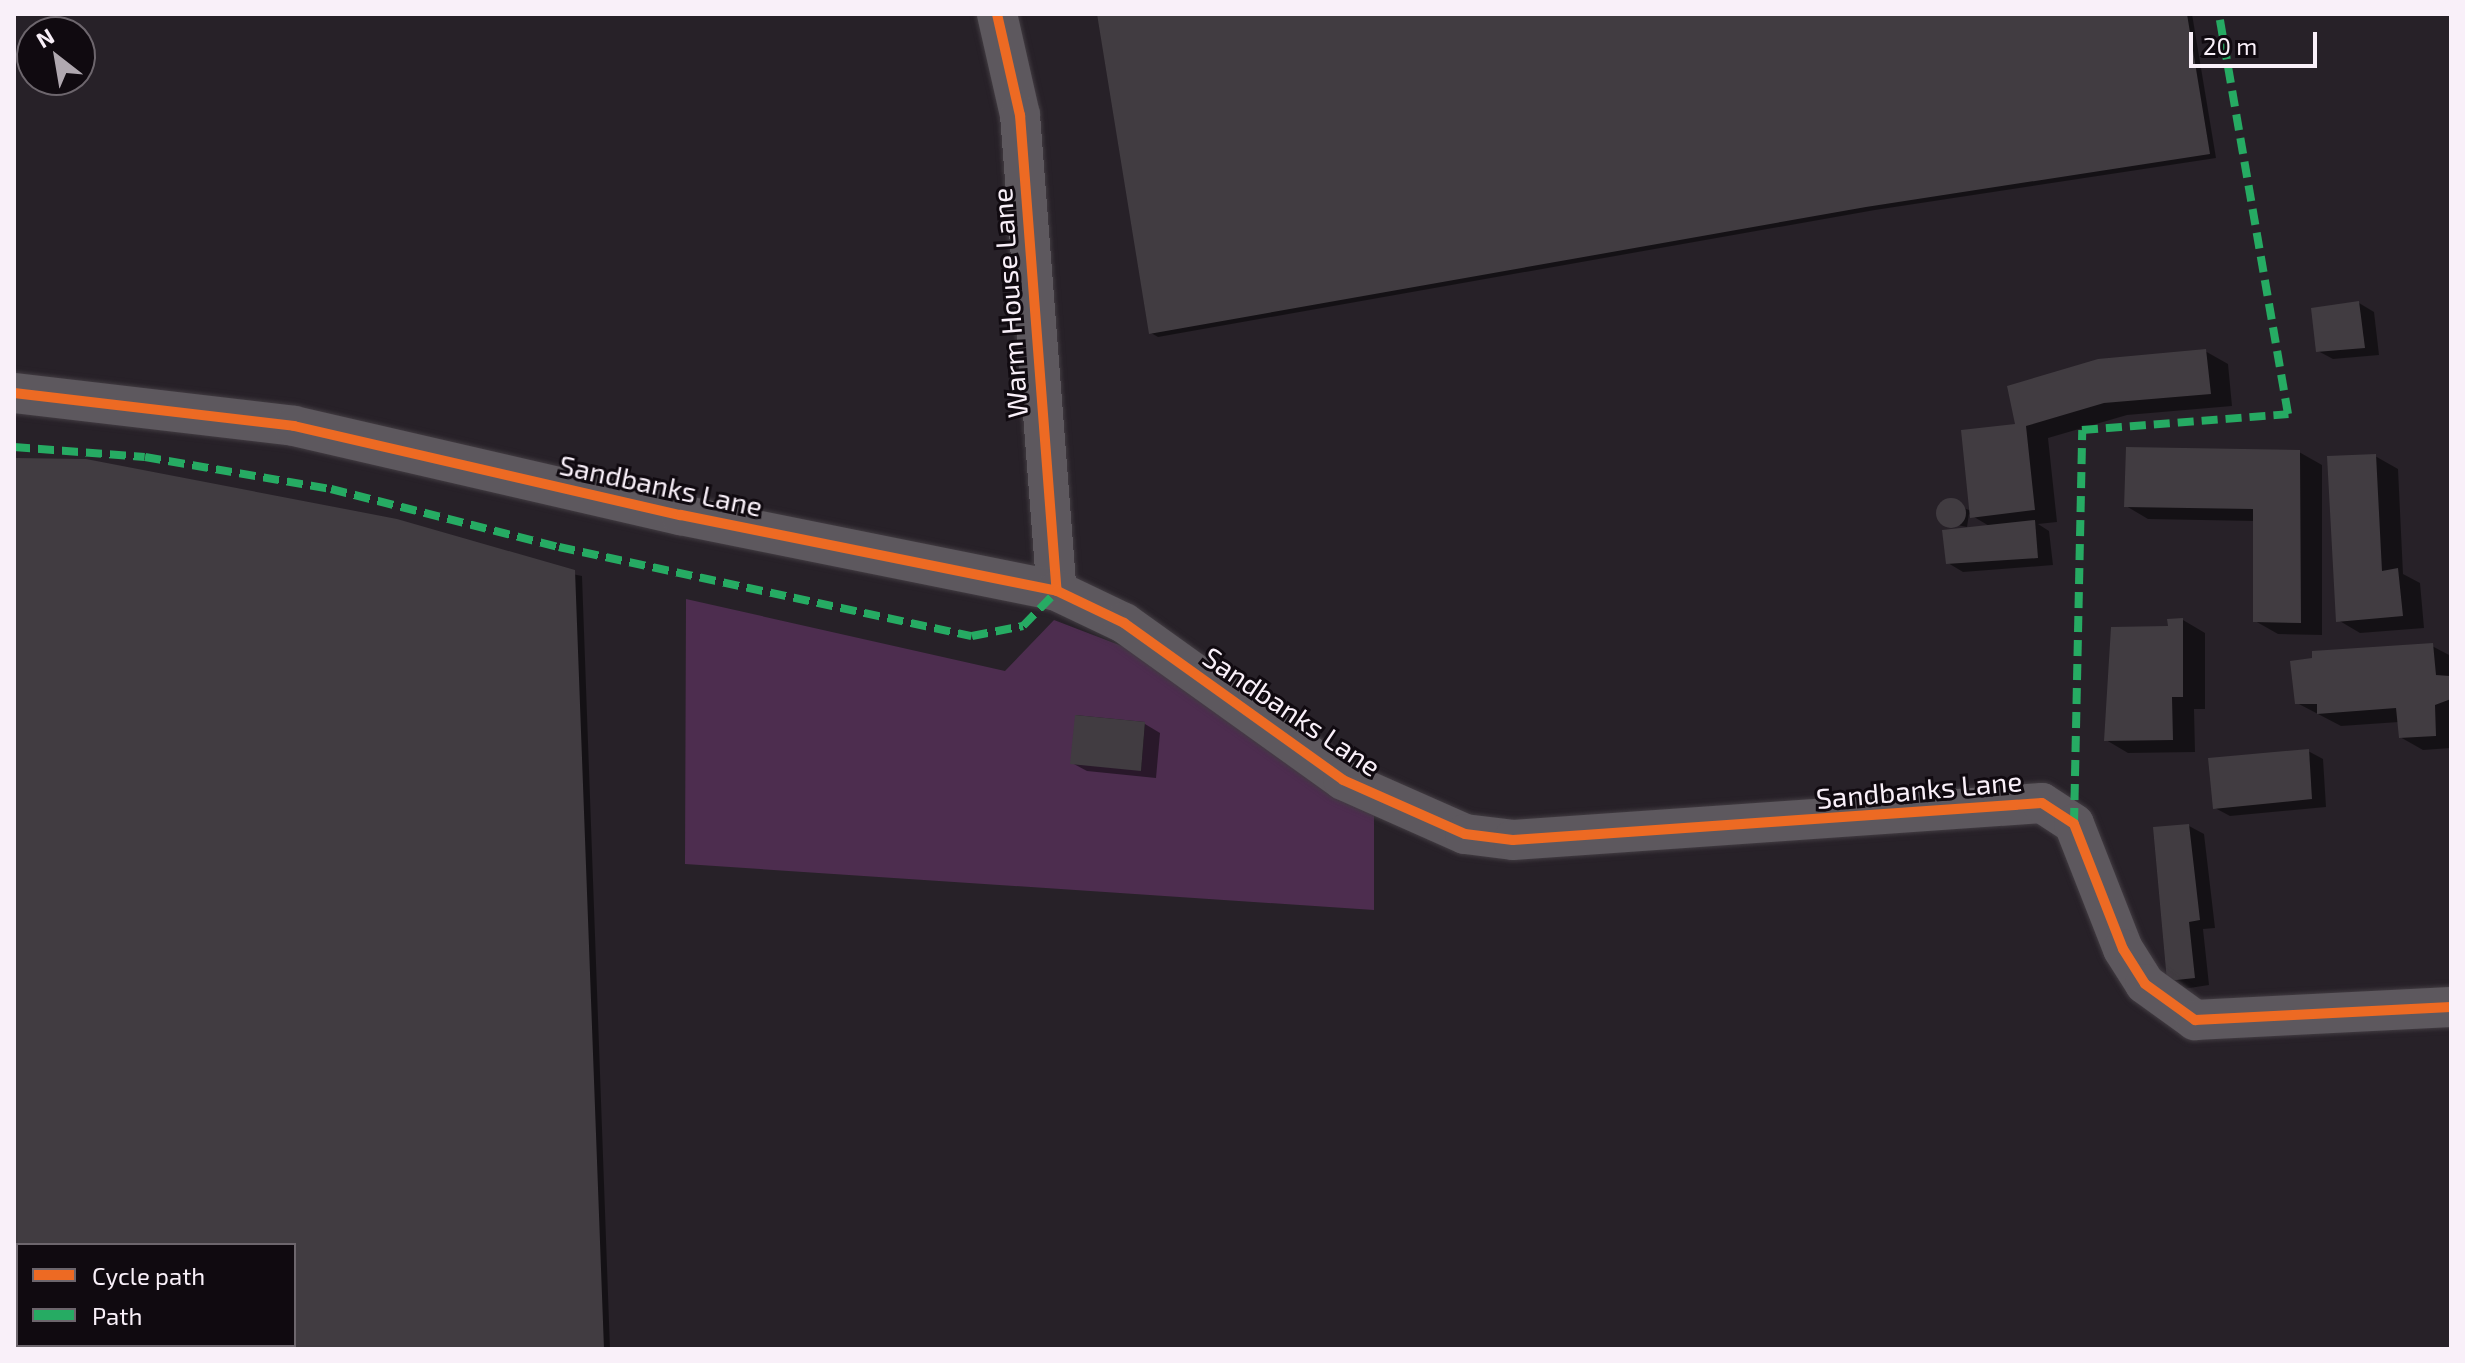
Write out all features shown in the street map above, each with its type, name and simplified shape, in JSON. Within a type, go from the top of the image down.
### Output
[{"type":"street","name":"Warm House Lane","points":[[997,14],[1020,115],[1057,591]]},
{"type":"street","name":"Sandbanks Lane","points":[[14,393],[294,426],[681,515],[1057,591],[1124,623],[1343,780],[1465,834],[1513,840],[2042,803],[2074,824],[2123,949],[2145,984],[2195,1020],[2451,1007]]},
{"type":"shaded area","points":[[686,599],[1005,671],[1054,620],[1161,661],[1374,809],[1374,910],[685,864]],"holes":[[[1075,715],[1145,722],[1141,771]]]},
{"type":"building","points":[[1097,14],[2187,14],[2210,154],[1866,207],[1149,334]]},
{"type":"building","points":[[2359,301],[2365,348],[2316,352],[2311,308]]},
{"type":"building","points":[[2206,349],[2211,394],[2104,403],[2026,426],[2035,510],[1970,518],[1961,430],[2015,424],[2007,386],[2098,359]]},
{"type":"building","points":[[2126,447],[2300,450],[2301,623],[2253,622],[2253,509],[2124,507]]},
{"type":"building","points":[[2376,454],[2382,571],[2398,568],[2403,616],[2336,622],[2327,456]]},
{"type":"building","points":[[14,458],[86,459],[397,519],[575,570],[604,1349],[14,1349]]},
{"type":"building","points":[[1951,498],[1957,499],[1965,507],[1965,519],[1957,527],[1951,528],[1945,527],[1937,519],[1936,513],[1937,507],[1945,499]]},
{"type":"building","points":[[2035,520],[2038,558],[1946,564],[1942,530]]},
{"type":"building","points":[[2183,618],[2183,697],[2172,697],[2173,740],[2104,741],[2111,627],[2168,626],[2167,619]]},
{"type":"building","points":[[2433,643],[2436,675],[2450,676],[2451,699],[2435,705],[2436,736],[2399,738],[2396,708],[2317,714],[2317,704],[2295,704],[2290,661],[2312,658],[2312,651]]},
{"type":"building","points":[[1075,715],[1145,722],[1141,771],[1070,764]]},
{"type":"building","points":[[2309,749],[2312,799],[2213,809],[2208,758]]},
{"type":"building","points":[[2189,824],[2200,920],[2189,922],[2195,978],[2167,981],[2153,827]]},
{"type":"marked path","points":[[2074,824],[2082,430],[2288,414],[2219,14]]},
{"type":"marked path","points":[[14,447],[145,457],[331,489],[559,547],[972,636],[1023,626],[1057,591]]},
{"type":"cycle path","points":[[997,14],[1020,115],[1057,591]]},
{"type":"cycle path","points":[[14,393],[294,426],[681,515],[1057,591],[1124,623],[1343,780],[1465,834],[1513,840],[2042,803],[2074,824],[2123,949],[2145,984],[2195,1020],[2451,1007]]}]
